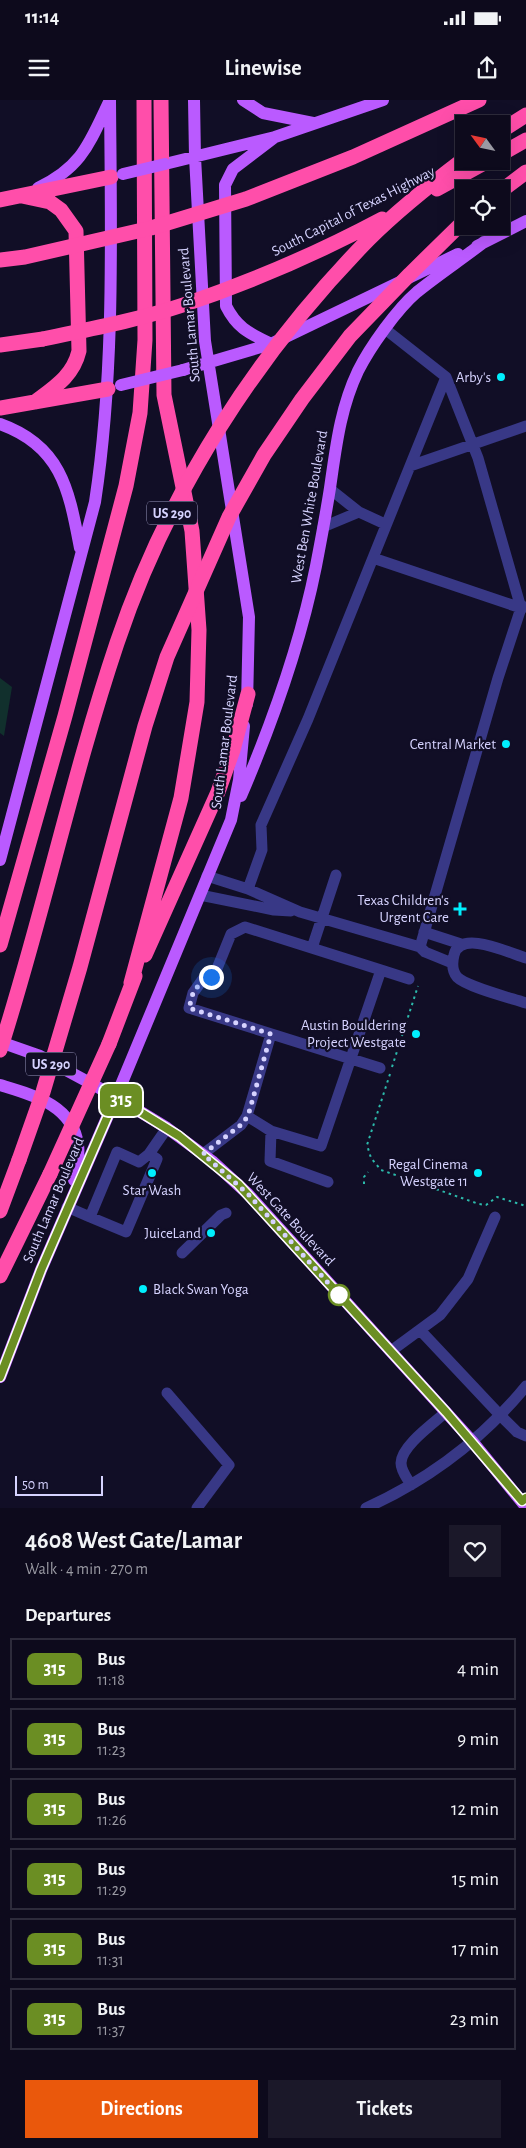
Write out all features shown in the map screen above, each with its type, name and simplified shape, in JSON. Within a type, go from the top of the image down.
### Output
[{"type":"highway","points":[[0,945],[65,716],[119,515],[140,413],[146,340],[144,100]]},
{"type":"highway","points":[[0,1276],[50,1174],[109,1044],[131,983],[180,798],[197,693],[199,630],[192,531],[164,396],[160,100]]},
{"type":"highway","points":[[0,260],[25,257],[151,228],[246,198],[353,157],[479,100]]},
{"type":"highway","points":[[510,125],[526,115]]},
{"type":"highway","points":[[510,149],[526,140]]},
{"type":"highway","name":"US 290","points":[[0,1050],[29,953],[95,712],[117,641],[149,560],[181,494],[258,369],[308,305],[370,237],[434,181],[455,166]]},
{"type":"highway","name":"South Capital of Texas Highway","points":[[0,345],[43,339],[103,326],[182,305],[269,273],[359,232],[472,170]]},
{"type":"highway","points":[[510,184],[526,172]]},
{"type":"highway","points":[[0,200],[117,176]]},
{"type":"highway","points":[[22,196],[50,202],[61,210],[76,231],[79,351],[76,363],[65,379],[35,402]]},
{"type":"highway","name":"US 290","points":[[0,1211],[43,1092],[80,968],[145,726],[167,657],[229,517],[270,447],[302,399],[350,336],[455,230]]},
{"type":"highway","points":[[0,408],[114,387]]},
{"type":"highway","points":[[131,983],[159,926],[218,792],[233,750],[248,694]]},
{"type":"main road","points":[[0,860],[95,502],[114,387],[117,176],[110,100]]},
{"type":"main road","points":[[22,196],[70,170],[91,139],[110,100]]},
{"type":"main road","name":"South Lamar Boulevard","points":[[0,1377],[67,1207],[116,1097],[231,820],[239,780],[248,694],[249,617],[207,364],[195,157],[194,100]]},
{"type":"main road","points":[[243,100],[263,113],[318,124]]},
{"type":"main road","points":[[117,176],[275,137],[318,124],[383,100]]},
{"type":"main road","points":[[271,344],[250,334],[233,320],[226,306],[225,186],[233,169],[275,137]]},
{"type":"main road","name":"West Ben White Boulevard","points":[[114,387],[207,364],[271,344],[526,221]]},
{"type":"main road","name":"West Ben White Boulevard","points":[[231,820],[285,686],[304,623],[330,490],[338,431],[345,403],[359,370],[385,329],[416,294],[484,242]]},
{"type":"main road","points":[[0,424],[28,437],[54,464],[70,494],[81,551]]},
{"type":"main road","name":"West Gate Boulevard","points":[[0,1042],[40,1056],[116,1097],[167,1128],[203,1154],[248,1194],[525,1502]]},
{"type":"main road","points":[[0,1085],[23,1092],[58,1108],[68,1116],[76,1132],[79,1147],[72,1195]]},
{"type":"street","points":[[385,329],[446,377],[473,444],[524,607],[498,678],[420,947]]},
{"type":"street","points":[[248,889],[262,850],[261,824],[308,719],[385,524],[446,377]]},
{"type":"street","points":[[410,466],[526,426]]},
{"type":"street","points":[[330,490],[359,512],[385,524]]},
{"type":"street","points":[[323,527],[359,512]]},
{"type":"street","points":[[373,558],[524,607]]},
{"type":"street","points":[[312,948],[336,875]]},
{"type":"street","points":[[207,876],[248,889],[300,912],[420,947],[425,952],[452,963]]},
{"type":"street","points":[[200,895],[274,910],[300,912]]},
{"type":"street","points":[[380,1068],[189,1008],[193,993],[203,979],[214,976],[231,934],[245,927],[414,981]]},
{"type":"street","points":[[424,932],[461,944],[477,943],[526,958]]},
{"type":"street","points":[[461,944],[455,951],[452,963],[454,973],[463,982],[526,1003]]},
{"type":"street","points":[[248,1116],[271,1131],[321,1146],[352,1060],[381,970]]},
{"type":"street","points":[[203,1154],[241,1125],[248,1116],[271,1034]]},
{"type":"street","points":[[90,1216],[117,1152],[139,1162],[149,1154],[167,1128]]},
{"type":"street","points":[[271,1131],[270,1161],[328,1182]]},
{"type":"street","points":[[67,1207],[126,1232],[158,1159],[149,1154]]},
{"type":"street","points":[[182,1253],[220,1215],[226,1214]]},
{"type":"street","points":[[391,1351],[440,1315],[468,1279],[495,1217]]},
{"type":"street","points":[[420,1330],[499,1414],[517,1432],[526,1436]]},
{"type":"street","points":[[366,1508],[411,1485],[452,1459],[526,1386]]},
{"type":"street","points":[[167,1393],[229,1465],[197,1508]]},
{"type":"street","points":[[411,1485],[401,1464],[403,1455],[407,1448],[446,1412]]},
{"type":"path","points":[[414,981],[367,1145],[371,1158],[386,1173],[479,1204],[486,1205],[497,1197],[526,1206]]},
{"type":"path","points":[[364,1184],[364,1178],[368,1172]]},
{"type":"green space","points":[[0,678],[12,687],[4,736],[0,733]]},
{"type":"bus line","name":"315","points":[[0,1377],[72,1195],[116,1097],[179,1136],[238,1184],[498,1470],[522,1501],[526,1498]]},
{"type":"place","name":"Arby's","points":[[501,377]]},
{"type":"place","name":"Central Market","points":[[506,744]]},
{"type":"place","name":"Texas Children's Urgent Care","points":[[460,909]]},
{"type":"place","name":"Austin Bouldering Project Westgate","points":[[416,1034]]},
{"type":"place","name":"Star Wash","points":[[152,1173]]},
{"type":"place","name":"Regal Cinema Westgate 11","points":[[478,1173]]},
{"type":"place","name":"JuiceLand","points":[[211,1233]]},
{"type":"place","name":"Black Swan Yoga","points":[[143,1289]]},
{"type":"route","points":[[211,977],[203,979],[193,993],[189,1008],[271,1034],[248,1116],[241,1125],[203,1154],[248,1194],[339,1295]]}]
